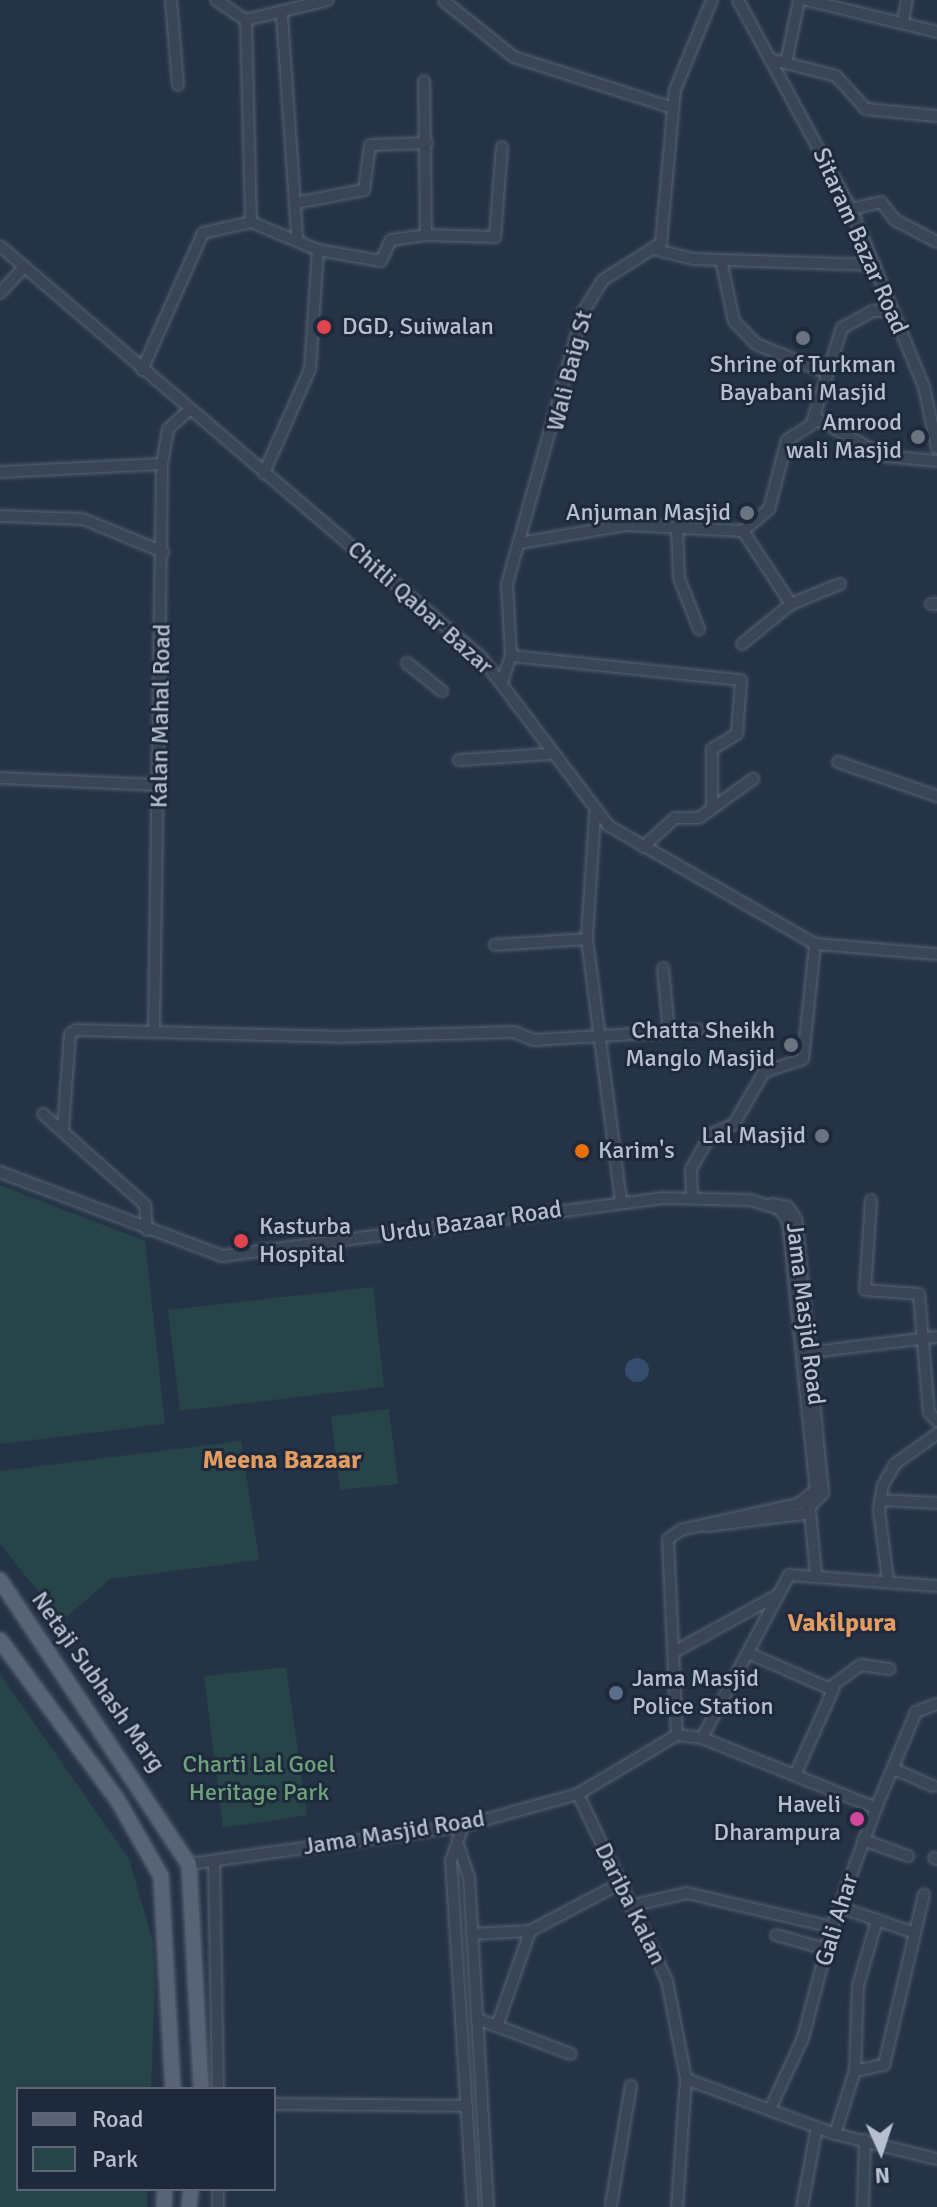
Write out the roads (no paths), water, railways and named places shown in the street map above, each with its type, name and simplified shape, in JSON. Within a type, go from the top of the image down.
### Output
[{"type":"main road","name":"Netaji Subhash Marg","points":[[0,1580],[189,1864]]},
{"type":"main road","points":[[0,1640],[117,1799],[161,1876],[173,2087]]},
{"type":"main road","points":[[189,1864],[201,2087]]},
{"type":"street","points":[[171,0],[178,85]]},
{"type":"street","points":[[216,0],[246,20],[282,15],[328,0]]},
{"type":"street","points":[[712,0],[684,60],[673,108],[657,250],[721,260],[875,265]]},
{"type":"street","name":"Sitaram Bazar Road","points":[[738,0],[851,209],[934,414],[937,448]]},
{"type":"street","points":[[786,63],[799,0]]},
{"type":"street","points":[[806,0],[937,32]]},
{"type":"street","points":[[903,22],[907,0]]},
{"type":"street","points":[[444,1],[514,57],[673,108]]},
{"type":"street","points":[[282,15],[297,236]]},
{"type":"street","points":[[246,20],[251,222]]},
{"type":"street","points":[[770,59],[836,76],[866,109],[937,116]]},
{"type":"street","points":[[424,81],[426,235]]},
{"type":"street","points":[[295,203],[364,190],[370,145],[427,143]]},
{"type":"street","points":[[142,370],[203,233],[251,222],[297,236],[318,250],[381,261],[391,240],[426,235],[495,237],[502,147]]},
{"type":"street","points":[[851,209],[881,202],[895,220],[937,242]]},
{"type":"street","name":"Chitli Qabar Bazar","points":[[0,246],[502,682],[549,754],[595,814],[643,847],[815,944],[937,954]]},
{"type":"street","points":[[264,473],[310,369],[318,250]]},
{"type":"street","name":"Wali Baig St","points":[[502,682],[511,656],[507,584],[587,301],[603,280],[657,250]]},
{"type":"street","points":[[721,260],[734,321],[756,344],[825,372]]},
{"type":"street","points":[[0,293],[24,267]]},
{"type":"street","points":[[812,423],[825,372],[842,328],[873,311],[893,311]]},
{"type":"street","name":"Kalan Mahal Road","points":[[154,1031],[162,464],[168,429],[189,410]]},
{"type":"street","points":[[520,543],[625,525],[743,531],[769,509],[787,440],[812,423],[828,421],[884,456],[937,461]]},
{"type":"street","points":[[0,472],[162,464]]},
{"type":"street","points":[[0,516],[83,519],[163,552]]},
{"type":"street","points":[[677,528],[679,578],[699,629]]},
{"type":"street","points":[[743,531],[791,604]]},
{"type":"street","points":[[742,644],[791,604],[840,584]]},
{"type":"street","points":[[511,656],[741,680],[737,734],[712,749],[712,804]]},
{"type":"street","points":[[407,663],[442,691]]},
{"type":"street","points":[[459,760],[549,754]]},
{"type":"street","points":[[838,762],[937,796]]},
{"type":"street","points":[[0,778],[159,785]]},
{"type":"street","points":[[643,847],[675,818],[699,818],[712,804],[736,798],[753,779]]},
{"type":"street","points":[[595,814],[587,939],[621,1201]]},
{"type":"street","points":[[495,945],[587,939]]},
{"type":"street","points":[[692,1196],[691,1169],[711,1134],[734,1124],[764,1072],[803,1059],[815,944]]},
{"type":"street","points":[[663,968],[669,1032]]},
{"type":"street","points":[[63,1131],[72,1032],[599,1036],[699,1030]]},
{"type":"street","points":[[43,1114],[145,1205],[147,1230]]},
{"type":"street","name":"Urdu Bazaar Road","points":[[0,1172],[222,1256],[621,1201],[692,1196],[767,1204]]},
{"type":"street","points":[[871,1200],[865,1290],[919,1294],[929,1413],[937,1421]]},
{"type":"street","name":"Jama Masjid Road","points":[[189,1864],[463,1826],[578,1794],[677,1735],[674,1652],[664,1547],[673,1533],[798,1504],[816,1490],[796,1219],[788,1207],[767,1204]]},
{"type":"street","points":[[806,1353],[937,1337]]},
{"type":"street","name":"Jama Masjid Road","points":[[705,1526],[810,1511],[821,1501],[825,1467],[806,1353]]},
{"type":"street","points":[[888,1581],[880,1534],[880,1500],[895,1464],[937,1434]]},
{"type":"street","points":[[880,1500],[937,1503]]},
{"type":"street","points":[[810,1511],[816,1574]]},
{"type":"street","points":[[702,1738],[776,1596],[794,1572],[937,1586]]},
{"type":"street","points":[[674,1652],[776,1596]]},
{"type":"street","points":[[748,1653],[829,1688],[833,1693],[796,1773]]},
{"type":"street","points":[[829,1688],[861,1665],[890,1669]]},
{"type":"street","name":"Gali Ahar","points":[[771,2107],[803,2038],[832,1927],[876,1808],[916,1712],[937,1704]]},
{"type":"street","points":[[677,1735],[702,1738],[796,1773],[876,1808]]},
{"type":"street","points":[[894,1769],[933,1786]]},
{"type":"street","name":"Dariba Kalan","points":[[578,1794],[667,1981],[686,2079],[677,2207]]},
{"type":"street","points":[[463,1826],[459,1847],[472,1934],[488,2207]]},
{"type":"street","points":[[863,1840],[908,1856]]},
{"type":"street","points":[[459,1847],[451,1860],[473,2207]]},
{"type":"street","points":[[214,1861],[218,2087]]},
{"type":"street","points":[[472,1934],[530,1931],[619,1884]]},
{"type":"street","points":[[630,1906],[687,1893],[832,1927]]},
{"type":"street","points":[[855,2071],[883,2067],[912,1932],[924,1895]]},
{"type":"street","points":[[839,1907],[912,1932]]},
{"type":"street","points":[[835,2134],[855,2071],[858,1986],[877,1920]]},
{"type":"street","points":[[497,2026],[530,1931]]},
{"type":"street","points":[[776,1935],[826,1949]]},
{"type":"street","points":[[478,2019],[571,2054]]},
{"type":"street","points":[[686,2079],[771,2107],[835,2134],[937,2159]]},
{"type":"street","points":[[625,2207],[611,2206],[631,2086]]},
{"type":"street","points":[[276,2104],[467,2106]]},
{"type":"street","points":[[802,2207],[817,2127]]},
{"type":"street","points":[[863,2207],[865,2140]]},
{"type":"water","points":[[637,1358],[646,1361],[649,1370],[646,1379],[637,1382],[628,1379],[625,1370],[628,1361]]},
{"type":"place","name":"DGD, Suiwalan","points":[[324,327]]},
{"type":"place","name":"Shrine of Turkman Bayabani Masjid","points":[[803,338]]},
{"type":"place","name":"Amrood wali Masjid","points":[[918,437]]},
{"type":"place","name":"Anjuman Masjid","points":[[747,513]]},
{"type":"place","name":"Chatta Sheikh Manglo Masjid","points":[[791,1045]]},
{"type":"place","name":"Lal Masjid","points":[[822,1136]]},
{"type":"place","name":"Karim's","points":[[582,1151]]},
{"type":"place","name":"Kasturba Hospital","points":[[241,1241]]},
{"type":"place","name":"Jama Masjid Police Station","points":[[616,1693]]},
{"type":"place","name":"Haveli Dharampura","points":[[857,1819]]},
{"type":"district","name":"Meena Bazaar","points":[[282,1461]]},
{"type":"district","name":"Vakilpura","points":[[842,1624]]},
{"type":"park label","name":"Charti Lal Goel Heritage Park","points":[[259,1779]]}]
